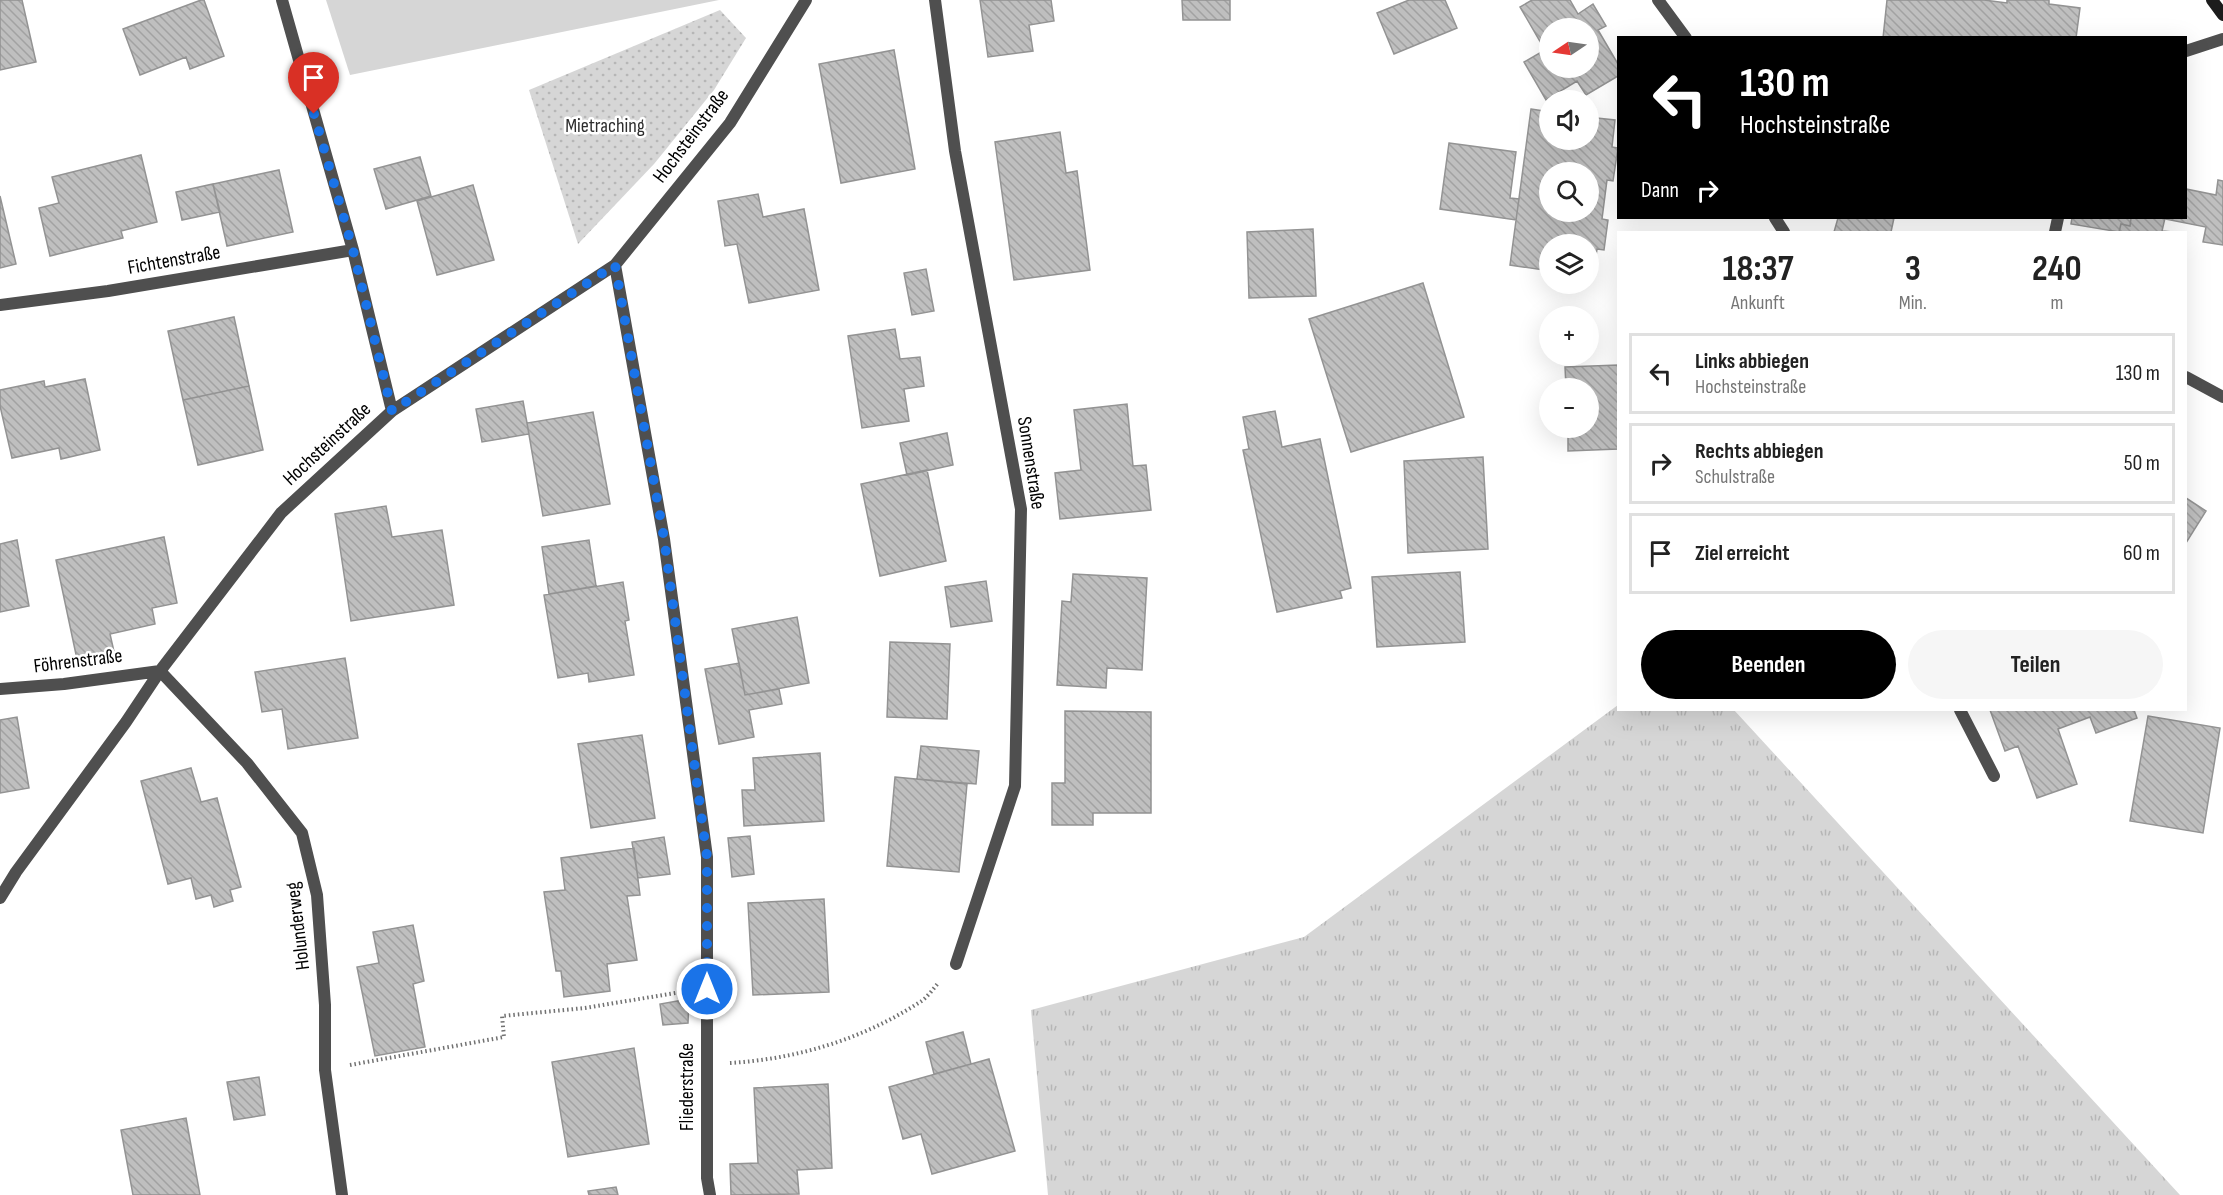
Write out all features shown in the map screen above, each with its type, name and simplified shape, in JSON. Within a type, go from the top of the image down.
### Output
[{"type":"main road","points":[[2212,0],[2223,15]]},
{"type":"street","points":[[282,0],[353,250],[392,411]]},
{"type":"street","name":"Hochsteinstraße","points":[[0,898],[16,872],[126,722],[160,671],[281,513],[392,411],[615,265],[730,123],[806,0]]},
{"type":"street","name":"Sonnenstraße","points":[[935,0],[955,151],[1021,509],[1015,786],[956,964]]},
{"type":"street","points":[[1658,0],[1685,36]]},
{"type":"street","points":[[2187,51],[2223,39]]},
{"type":"street","name":"Fichtenstraße","points":[[0,304],[108,291],[353,250]]},
{"type":"street","name":"Fliederstraße","points":[[615,265],[664,538],[707,857],[707,1178],[710,1195]]},
{"type":"street","points":[[2187,378],[2223,397]]},
{"type":"street","name":"Föhrenstraße","points":[[0,689],[64,684],[160,671]]},
{"type":"street","name":"Holunderweg","points":[[160,671],[247,763],[302,833],[317,895],[325,1005],[325,1070],[342,1195]]},
{"type":"street","points":[[1961,711],[1994,776]]},
{"type":"path","points":[[739,1063],[796,1055],[857,1034],[921,1002],[956,964]]},
{"type":"path","points":[[325,1070],[504,1037],[502,1016],[585,1008],[664,994]]},
{"type":"green space","points":[[326,0],[719,0],[350,75]]},
{"type":"green space","name":"Mietraching","points":[[720,10],[746,38],[714,90],[654,164],[578,244],[529,90]]},
{"type":"green space","points":[[1617,706],[1617,711],[1735,711],[2180,1195],[1048,1195],[1031,1010],[1304,937]]},
{"type":"building","points":[[0,0],[22,0],[36,62],[0,70]]},
{"type":"building","points":[[204,0],[224,56],[190,69],[186,57],[140,75],[123,29]]},
{"type":"building","points":[[980,0],[1051,0],[1054,21],[1029,25],[1033,51],[988,57]]},
{"type":"building","points":[[1182,0],[1230,0],[1230,20],[1183,20]]},
{"type":"building","points":[[1409,0],[1445,0],[1457,28],[1394,54],[1377,13]]},
{"type":"building","points":[[1532,0],[1570,0],[1578,14],[1593,4],[1606,26],[1599,30],[1599,18],[1539,18],[1539,40],[1520,7]]},
{"type":"building","points":[[1887,0],[1984,0],[2007,3],[2007,0],[2049,0],[2049,4],[2080,8],[2076,36],[1883,36]]},
{"type":"building","points":[[1599,32],[1617,62],[1617,77],[1594,90],[1583,90],[1577,81],[1562,90],[1540,90],[1524,62],[1539,53],[1539,78],[1599,78]]},
{"type":"building","points":[[894,50],[915,169],[841,183],[819,64]]},
{"type":"building","points":[[1531,109],[1539,110],[1539,150],[1599,150],[1599,118],[1615,120],[1612,147],[1617,148],[1617,155],[1613,181],[1607,180],[1602,219],[1608,220],[1604,250],[1599,249],[1599,234],[1539,234],[1539,269],[1510,265]]},
{"type":"building","points":[[1060,132],[1066,173],[1077,171],[1090,270],[1014,280],[995,142]]},
{"type":"building","points":[[1449,143],[1516,152],[1510,198],[1519,199],[1516,220],[1440,209]]},
{"type":"building","points":[[141,155],[157,222],[121,231],[123,238],[50,256],[39,208],[59,203],[52,177]]},
{"type":"building","points":[[420,157],[431,196],[386,209],[374,169]]},
{"type":"building","points":[[279,170],[293,232],[227,246],[213,184]]},
{"type":"building","points":[[2218,180],[2223,181],[2223,245],[2203,242],[2206,227],[2165,219],[2187,219],[2187,189],[2216,195]]},
{"type":"building","points":[[213,184],[220,212],[182,220],[176,192]]},
{"type":"building","points":[[473,185],[494,260],[437,275],[417,201]]},
{"type":"building","points":[[758,194],[763,217],[804,209],[819,290],[749,303],[737,244],[725,246],[718,201]]},
{"type":"building","points":[[0,196],[16,264],[0,268]]},
{"type":"building","points":[[1838,219],[1894,219],[1891,231],[1834,231]]},
{"type":"building","points":[[2072,219],[2131,219],[2130,226],[2121,224],[2119,231],[2071,224]]},
{"type":"building","points":[[2131,219],[2165,219],[2162,231],[2119,231],[2121,224],[2130,226]]},
{"type":"building","points":[[1313,229],[1316,296],[1249,298],[1247,232]]},
{"type":"building","points":[[926,269],[934,311],[912,315],[904,273]]},
{"type":"building","points":[[1423,283],[1464,417],[1351,452],[1309,319]]},
{"type":"building","points":[[234,317],[249,386],[183,400],[168,331]]},
{"type":"building","points":[[895,329],[900,359],[920,357],[924,386],[904,389],[909,421],[862,428],[848,336]]},
{"type":"building","points":[[1617,365],[1617,449],[1568,451],[1568,438],[1599,438],[1599,378],[1566,378],[1565,367]]},
{"type":"building","points":[[85,379],[100,450],[61,459],[59,448],[12,458],[0,406],[0,390],[44,381],[45,387]]},
{"type":"building","points":[[249,386],[263,450],[198,465],[183,400]]},
{"type":"building","points":[[523,401],[529,434],[482,442],[476,409]]},
{"type":"building","points":[[1127,404],[1133,466],[1146,465],[1151,510],[1060,519],[1055,473],[1081,470],[1074,410]]},
{"type":"building","points":[[1275,411],[1282,447],[1320,439],[1351,588],[1340,591],[1342,598],[1277,612],[1243,450],[1249,449],[1243,417]]},
{"type":"building","points":[[593,412],[610,504],[543,516],[527,423]]},
{"type":"building","points":[[947,433],[953,465],[907,475],[900,443]]},
{"type":"building","points":[[1483,457],[1488,549],[1408,553],[1404,461]]},
{"type":"building","points":[[927,470],[946,561],[880,576],[861,484]]},
{"type":"building","points":[[2187,499],[2206,511],[2187,541]]},
{"type":"building","points":[[386,506],[392,537],[442,530],[454,605],[351,621],[335,514]]},
{"type":"building","points":[[164,537],[177,603],[152,608],[155,624],[110,634],[115,656],[78,664],[56,560]]},
{"type":"building","points":[[17,540],[29,606],[0,612],[0,544]]},
{"type":"building","points":[[589,540],[596,586],[549,594],[542,547]]},
{"type":"building","points":[[1460,572],[1465,642],[1377,647],[1372,577]]},
{"type":"building","points":[[1073,574],[1147,578],[1142,670],[1107,668],[1106,688],[1057,685],[1062,601],[1071,602]]},
{"type":"building","points":[[986,581],[992,621],[951,627],[945,587]]},
{"type":"building","points":[[623,582],[629,620],[625,621],[634,675],[589,682],[588,673],[558,678],[544,595]]},
{"type":"building","points":[[797,617],[809,683],[745,695],[732,629]]},
{"type":"building","points":[[890,642],[950,644],[947,719],[887,717]]},
{"type":"building","points":[[345,658],[358,738],[288,749],[282,709],[262,712],[255,672]]},
{"type":"building","points":[[739,663],[745,695],[779,689],[782,704],[749,710],[754,737],[719,744],[705,669]]},
{"type":"building","points":[[1065,711],[1151,712],[1151,813],[1093,813],[1093,825],[1052,825],[1052,783],[1065,783]]},
{"type":"building","points":[[1990,711],[2134,711],[2137,718],[2096,733],[2090,717],[2058,729],[2077,784],[2037,798],[2018,746],[2005,751]]},
{"type":"building","points":[[2148,716],[2220,728],[2203,833],[2130,821]]},
{"type":"building","points":[[17,717],[29,788],[0,793],[0,720]]},
{"type":"building","points":[[642,735],[655,818],[591,828],[578,744]]},
{"type":"building","points":[[921,746],[979,751],[976,784],[917,779]]},
{"type":"building","points":[[820,753],[824,821],[744,826],[742,790],[755,790],[753,758]]},
{"type":"building","points":[[191,768],[201,802],[217,798],[241,887],[230,890],[233,901],[214,907],[211,895],[196,899],[191,878],[168,884],[141,781]]},
{"type":"building","points":[[895,777],[967,784],[959,872],[887,866]]},
{"type":"building","points":[[750,836],[754,874],[732,877],[728,838]]},
{"type":"building","points":[[664,837],[670,874],[638,878],[632,842]]},
{"type":"building","points":[[634,848],[640,895],[627,896],[637,960],[607,964],[610,991],[564,997],[561,971],[556,971],[544,892],[565,890],[561,858]]},
{"type":"building","points":[[824,899],[829,992],[753,995],[748,903]]},
{"type":"building","points":[[413,925],[424,981],[413,984],[425,1047],[375,1056],[357,967],[379,963],[373,932]]},
{"type":"building","points":[[689,999],[688,1023],[663,1025],[660,1004]]},
{"type":"building","points":[[963,1032],[971,1064],[934,1074],[926,1042]]},
{"type":"building","points":[[634,1048],[649,1144],[568,1157],[552,1062]]},
{"type":"building","points":[[989,1059],[1015,1151],[932,1174],[921,1134],[903,1139],[889,1087]]},
{"type":"building","points":[[259,1077],[265,1115],[234,1120],[227,1082]]},
{"type":"building","points":[[828,1084],[832,1168],[797,1170],[799,1194],[731,1195],[730,1164],[758,1163],[754,1088]]},
{"type":"building","points":[[186,1118],[200,1195],[133,1195],[121,1130]]},
{"type":"building","points":[[616,1187],[618,1195],[589,1195],[588,1191]]},
{"type":"route","points":[[314,114],[353,250],[392,411],[615,265],[664,538],[707,857],[707,989]]}]
